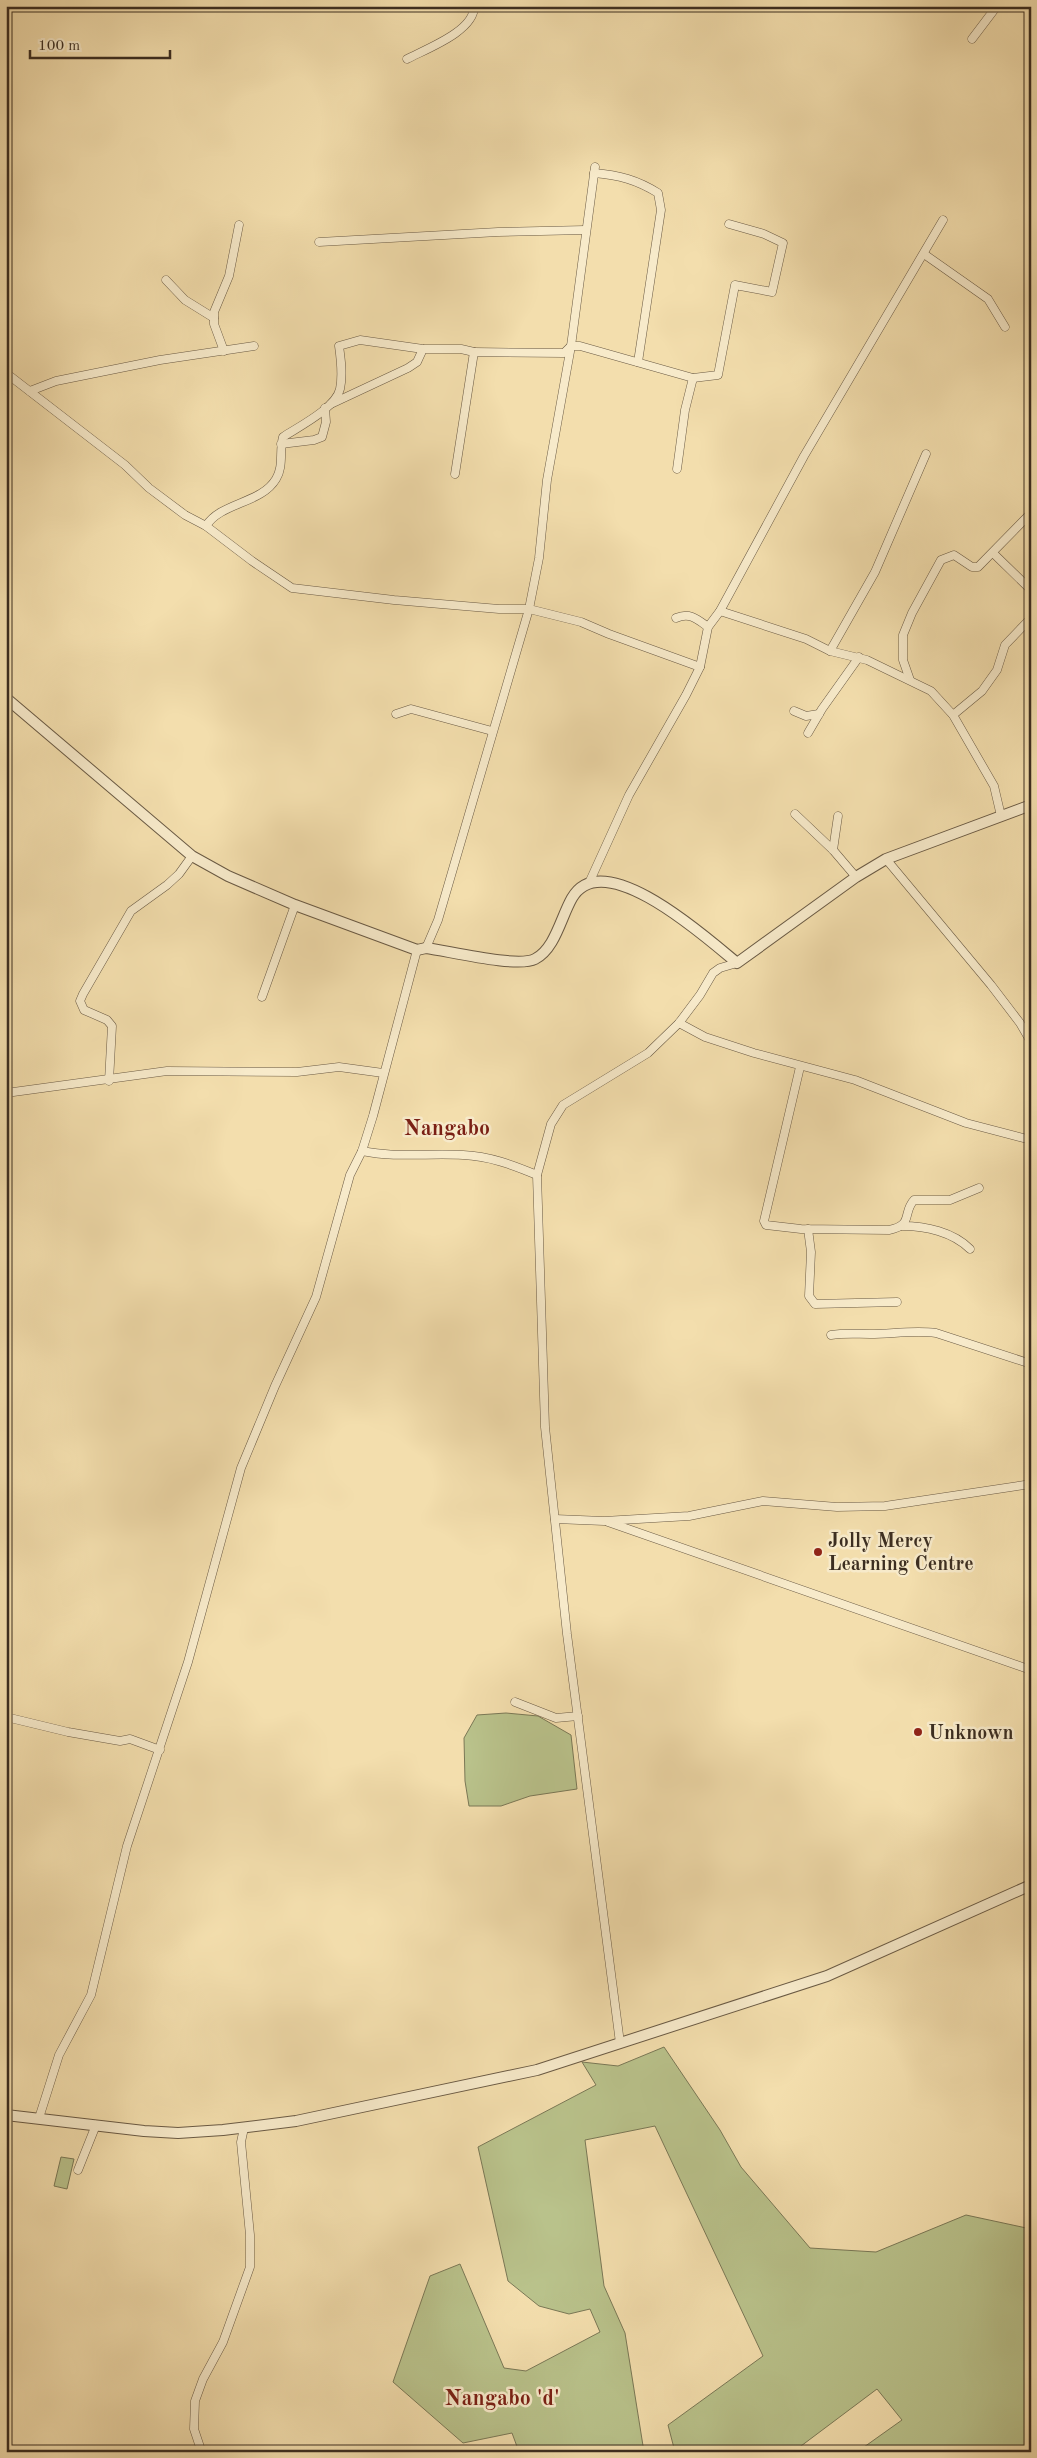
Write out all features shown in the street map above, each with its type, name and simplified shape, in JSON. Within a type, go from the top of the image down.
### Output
[{"type":"street","points":[[407,59],[462,30],[474,13],[474,6]]},
{"type":"street","points":[[972,39],[997,6]]},
{"type":"street","points":[[39,2118],[59,2055],[91,1995],[127,1846],[188,1662],[241,1468],[274,1386],[316,1297],[350,1175],[362,1151],[383,1072],[421,949],[438,920],[529,609],[540,558],[547,480],[571,346],[594,170],[620,176],[642,184],[658,193],[661,210],[638,362]]},
{"type":"street","points":[[589,883],[629,795],[678,710],[700,667],[708,627],[720,611],[804,456],[944,220]]},
{"type":"street","points":[[206,526],[211,518],[253,497],[276,480],[281,466],[281,444],[283,437],[312,419],[340,392],[342,369],[339,346],[360,340],[423,349],[461,349],[474,352],[564,353],[571,346],[580,346],[693,378],[718,376],[735,285],[772,292],[783,243],[764,234],[730,224]]},
{"type":"street","points":[[224,351],[214,324],[214,312],[229,276],[239,225]]},
{"type":"street","points":[[319,242],[498,232],[586,230]]},
{"type":"street","points":[[924,254],[988,299],[1005,326]]},
{"type":"street","points":[[166,280],[184,300],[214,318]]},
{"type":"street","points":[[30,391],[56,381],[160,360],[254,346]]},
{"type":"street","points":[[326,407],[408,368],[417,362],[423,349]]},
{"type":"street","points":[[455,474],[474,352]]},
{"type":"street","points":[[6,373],[125,465],[149,488],[185,515],[206,526],[292,588],[394,600],[499,609],[529,609],[581,622],[700,667]]},
{"type":"street","points":[[677,469],[685,410],[693,378]]},
{"type":"street","points":[[281,444],[314,440],[322,437],[326,422],[326,407]]},
{"type":"street","points":[[830,651],[886,548],[926,454]]},
{"type":"street","points":[[910,680],[903,660],[903,635],[912,613],[941,560],[954,555],[975,568],[993,553],[1031,513]]},
{"type":"street","points":[[993,553],[1031,590]]},
{"type":"street","points":[[720,611],[806,639],[830,651],[859,657],[931,691],[954,715],[994,786],[1001,816]]},
{"type":"street","points":[[676,618],[685,614],[696,618],[708,627]]},
{"type":"street","points":[[954,715],[982,691],[997,670],[1005,645],[1031,618]]},
{"type":"street","points":[[808,733],[859,657]]},
{"type":"street","points":[[6,698],[192,856],[228,876],[295,905],[421,949],[504,961],[527,962],[536,959],[545,952],[578,888],[589,883],[610,881],[636,891],[694,926],[737,963]]},
{"type":"street","points":[[396,714],[411,709],[492,731]]},
{"type":"street","points":[[794,711],[806,716],[819,714]]},
{"type":"street","points":[[620,2044],[578,1716],[544,1427],[537,1175],[550,1124],[557,1111],[563,1105],[648,1053],[679,1023],[700,995],[713,972],[737,963],[856,877],[886,859],[1031,805]]},
{"type":"street","points":[[795,814],[832,850],[856,877]]},
{"type":"street","points":[[832,850],[838,816]]},
{"type":"street","points":[[109,1080],[112,1026],[106,1020],[84,1010],[80,1001],[131,912],[179,874],[192,856]]},
{"type":"street","points":[[886,859],[991,985],[1020,1023],[1031,1042]]},
{"type":"street","points":[[262,997],[295,905]]},
{"type":"street","points":[[679,1023],[705,1037],[800,1067],[855,1080],[966,1123],[1031,1140]]},
{"type":"street","points":[[6,1093],[167,1072],[297,1072],[340,1067],[383,1072]]},
{"type":"street","points":[[800,1067],[764,1221],[766,1225],[775,1228],[808,1229],[889,1230],[902,1226],[926,1228],[961,1241],[970,1249]]},
{"type":"street","points":[[362,1151],[384,1154],[463,1154],[507,1162],[537,1175]]},
{"type":"street","points":[[902,1226],[906,1223],[910,1204],[914,1200],[950,1200],[979,1188]]},
{"type":"street","points":[[808,1229],[811,1252],[809,1296],[815,1304],[897,1302]]},
{"type":"street","points":[[831,1335],[921,1330],[936,1332],[1031,1364]]},
{"type":"street","points":[[555,1518],[604,1521],[689,1516],[763,1501],[837,1507],[884,1506],[1031,1484]]},
{"type":"street","points":[[604,1521],[1028,1669],[1031,1677]]},
{"type":"street","points":[[515,1702],[556,1718],[578,1716]]},
{"type":"street","points":[[6,1717],[85,1735],[120,1741],[130,1739],[160,1750]]},
{"type":"street","points":[[6,2115],[178,2133],[244,2128],[296,2121],[315,2115],[537,2070],[827,1976],[1031,1885]]},
{"type":"street","points":[[78,2170],[96,2125]]},
{"type":"street","points":[[199,2450],[194,2428],[195,2402],[203,2379],[223,2342],[250,2267],[250,2235],[241,2142],[244,2128]]},
{"type":"green space","points":[[506,1713],[538,1716],[571,1735],[577,1789],[530,1796],[501,1806],[469,1806],[465,1781],[464,1738],[477,1715]]},
{"type":"green space","points":[[664,2047],[720,2130],[741,2167],[810,2248],[876,2252],[966,2215],[1031,2229],[1031,2452],[857,2452],[902,2420],[877,2389],[793,2452],[675,2452],[668,2425],[763,2356],[655,2126],[585,2140],[604,2286],[625,2333],[644,2452],[519,2452],[512,2433],[463,2443],[393,2382],[430,2276],[460,2264],[504,2368],[526,2371],[600,2332],[590,2309],[569,2314],[539,2306],[508,2281],[478,2147],[596,2085],[582,2062],[618,2066]]},
{"type":"green space","points":[[61,2157],[74,2159],[67,2189],[54,2186]]},
{"type":"place","name":"Jolly Mercy Learning Centre","points":[[818,1552]]},
{"type":"place","name":"Unknown","points":[[918,1732]]},
{"type":"district","name":"Nangabo","points":[[447,1127]]},
{"type":"district","name":"Nangabo 'd'","points":[[502,2397]]}]
